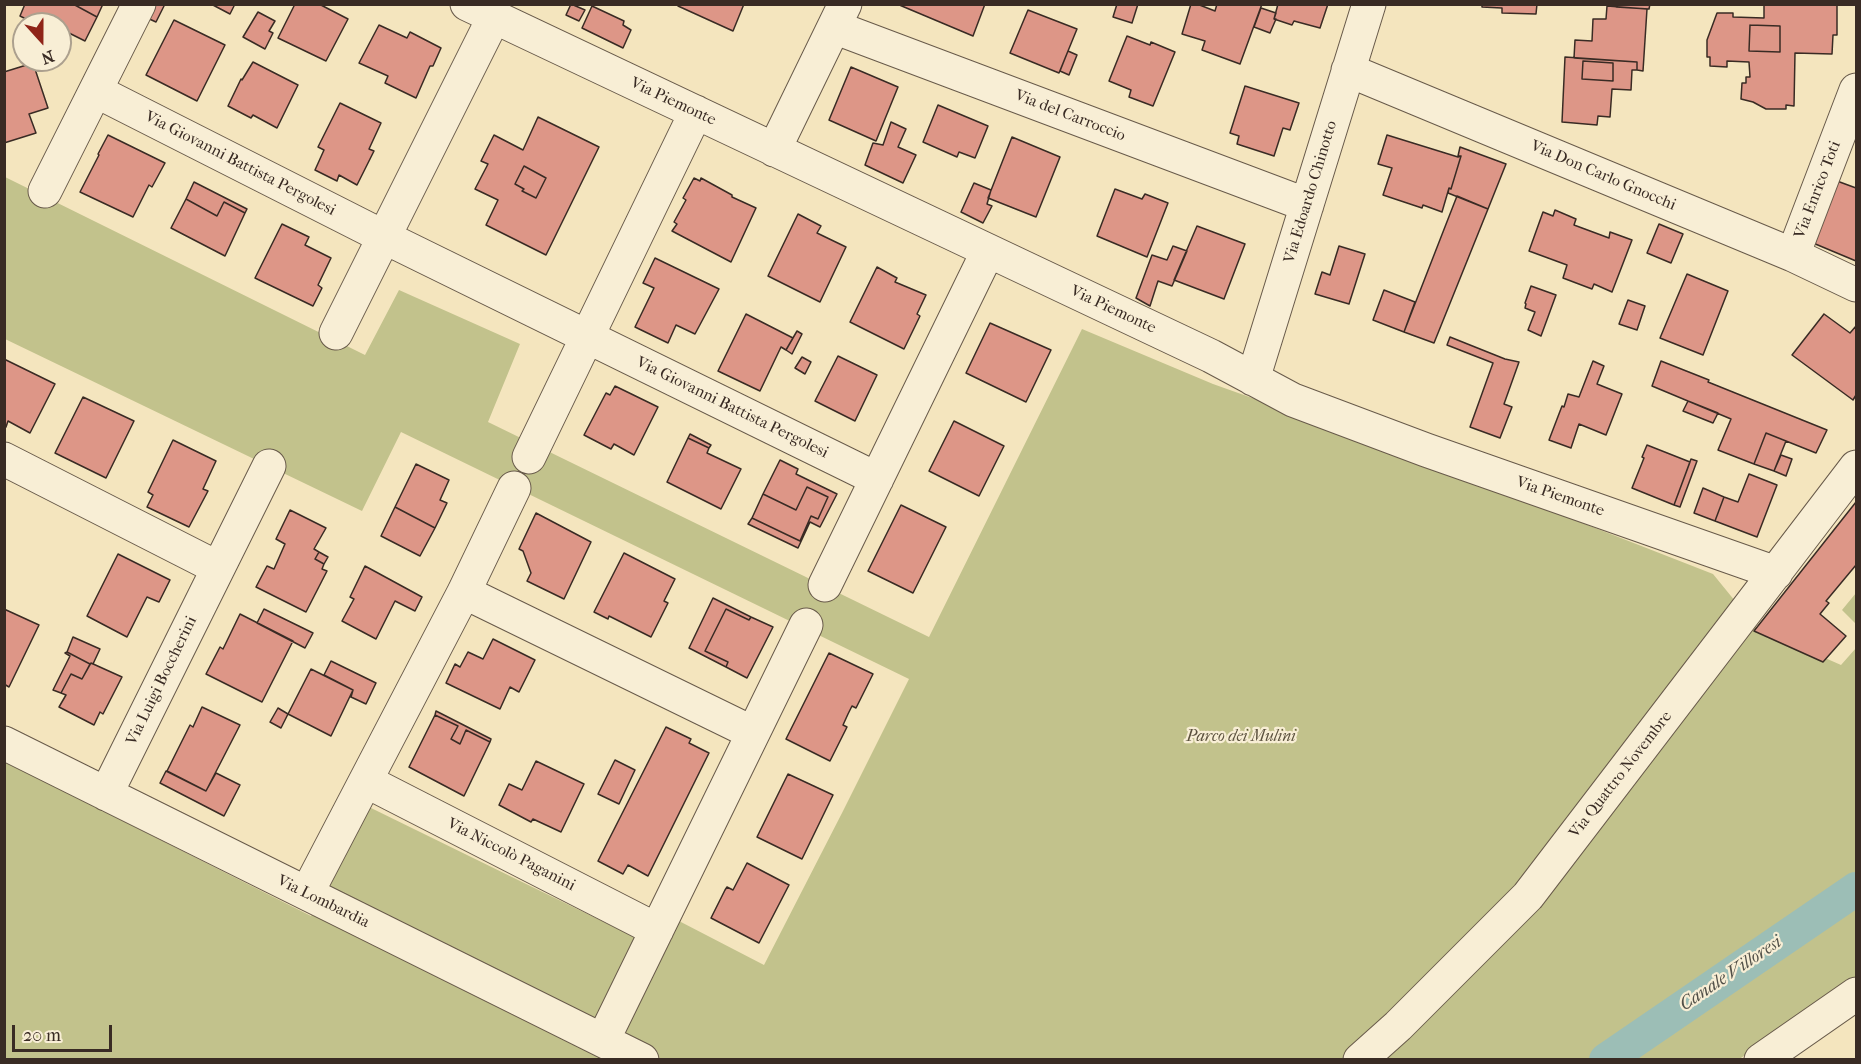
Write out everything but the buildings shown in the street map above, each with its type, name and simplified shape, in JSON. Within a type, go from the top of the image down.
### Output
[{"type":"street","points":[[45,191],[139,4]]},
{"type":"street","name":"Via Edoardo Chinotto","points":[[1253,379],[1369,4]]},
{"type":"street","points":[[336,333],[384,237],[480,11]]},
{"type":"street","name":"Via Piemonte","points":[[480,11],[1200,351],[1293,400],[1426,450],[1776,573]]},
{"type":"street","points":[[774,150],[839,16]]},
{"type":"street","name":"Via del Carroccio","points":[[839,16],[1307,205]]},
{"type":"street","name":"Via Don Carlo Gnocchi","points":[[1348,70],[1793,255],[1857,285]]},
{"type":"street","name":"Via Enrico Toti","points":[[1793,255],[1857,90]]},
{"type":"street","name":"Via Giovanni Battista Pergolesi","points":[[96,92],[384,237],[877,479]]},
{"type":"street","points":[[530,456],[696,112]]},
{"type":"street","points":[[825,585],[988,251]]},
{"type":"street","points":[[4,459],[218,568]]},
{"type":"street","name":"Via Luigi Boccherini","points":[[106,794],[270,466]]},
{"type":"street","name":"Via Quattro Novembre","points":[[1360,1059],[1398,1026],[1528,896],[1857,467]]},
{"type":"street","points":[[307,893],[464,592],[514,488]]},
{"type":"street","points":[[464,592],[753,733]]},
{"type":"street","points":[[603,1040],[806,625]]},
{"type":"street","name":"Via Lombardia","points":[[4,743],[642,1059]]},
{"type":"street","name":"Via Niccolò Paganini","points":[[366,781],[657,930]]},
{"type":"street","points":[[1761,1059],[1857,994]]},
{"type":"green space","name":"Parco dei Mulini","points":[[5,177],[365,355],[399,290],[520,344],[488,422],[929,637],[1082,329],[1213,384],[1370,440],[1713,574],[1757,628],[1841,665],[1856,648],[1856,978],[1738,1060],[5,1059],[4,761],[311,916],[369,807],[661,950],[679,921],[764,965],[909,679],[401,432],[362,511],[5,339]]},
{"type":"green space","points":[[1856,593],[1856,624],[1842,610]]},
{"type":"waterway","name":"Canale Villoresi","points":[[1606,1060],[1856,889]]}]
